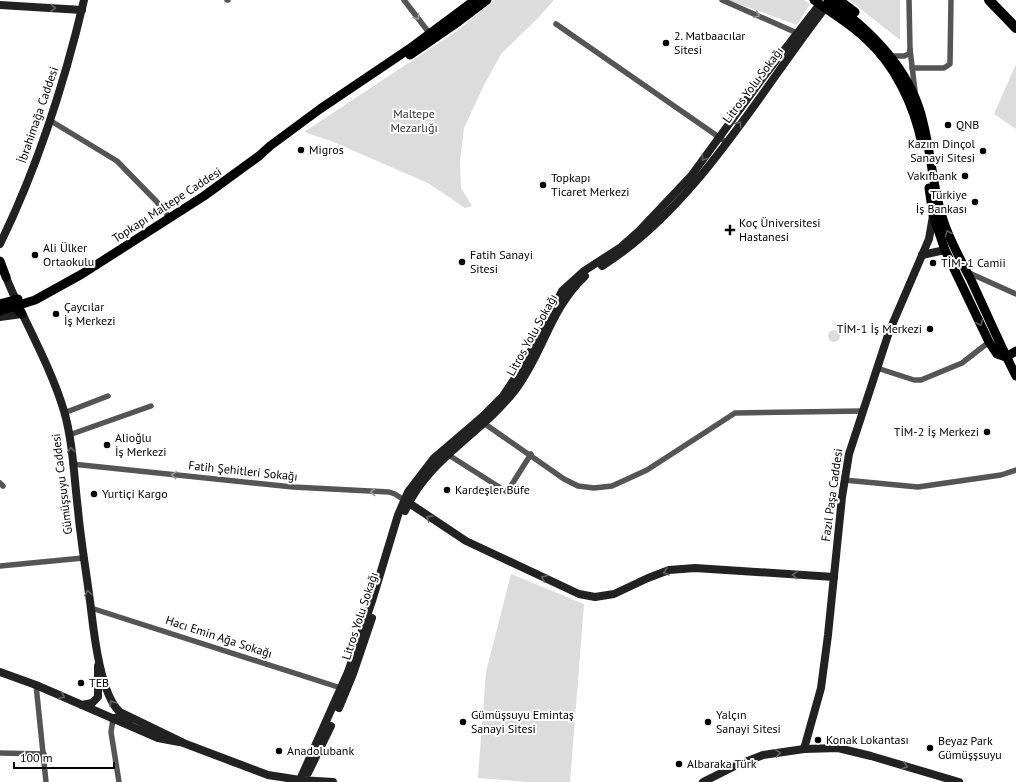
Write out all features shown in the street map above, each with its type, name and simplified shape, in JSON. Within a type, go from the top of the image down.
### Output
[{"type":"highway","points":[[982,0],[1002,14]]},
{"type":"highway","points":[[988,0],[1016,28]]},
{"type":"main road","name":"İbrahimağa Caddesi","points":[[0,244],[2,235],[16,212],[62,90],[84,0]]},
{"type":"main road","name":"Topkapı Maltepe Caddesi","points":[[431,37],[475,0]]},
{"type":"main road","name":"Topkapı Maltepe Caddesi","points":[[0,311],[35,300],[118,252],[204,196],[259,156],[273,149],[322,111],[487,0]]},
{"type":"main road","points":[[826,2],[867,30],[900,69],[916,100],[923,120],[940,210],[946,228],[1016,376]]},
{"type":"main road","points":[[826,2],[867,39],[884,59],[904,92],[921,139],[933,215],[945,250],[989,342],[997,354],[1006,357],[1016,351]]},
{"type":"main road","name":"Litros Yolu Sokağı","points":[[299,781],[306,776],[315,763],[344,689],[380,595],[407,501],[434,458],[482,418],[513,383],[565,293],[586,276],[625,252],[697,180],[723,139],[797,33],[826,2]]},
{"type":"main road","name":"Litros Yolu Sokağı","points":[[723,139],[826,2]]},
{"type":"main road","points":[[0,5],[82,10]]},
{"type":"main road","name":"Fazıl Paşa Caddesi","points":[[804,749],[821,688],[844,480],[849,454],[889,332],[930,239],[933,215]]},
{"type":"main road","points":[[922,255],[945,250]]},
{"type":"main road","points":[[945,250],[954,260],[974,300],[984,309]]},
{"type":"main road","points":[[0,261],[6,277]]},
{"type":"main road","name":"Gümüşsuyu Caddesi","points":[[6,277],[22,314],[34,336],[64,413],[69,435],[83,558],[98,659]]},
{"type":"main road","points":[[0,304],[54,288]]},
{"type":"main road","name":"Litros Yolu Sokağı","points":[[407,501],[430,472],[447,454],[485,424],[506,401],[526,373],[565,293]]},
{"type":"main road","points":[[0,298],[14,306],[22,314]]},
{"type":"main road","points":[[0,317],[22,314]]},
{"type":"main road","points":[[407,501],[414,508],[466,541],[579,594],[590,596],[614,594],[648,578],[676,570],[695,568],[834,577]]},
{"type":"main road","points":[[82,705],[92,703],[98,697],[98,659]]},
{"type":"main road","points":[[98,659],[107,693],[115,708],[134,719],[182,742]]},
{"type":"main road","points":[[0,672],[36,685],[113,720],[117,717],[268,775],[299,781],[333,782]]},
{"type":"main road","points":[[703,782],[735,766],[763,755],[804,749],[838,748],[871,756],[959,782]]},
{"type":"street","points":[[404,0],[431,37]]},
{"type":"street","points":[[722,0],[797,33]]},
{"type":"street","points":[[909,0],[910,49],[916,100]]},
{"type":"street","points":[[912,68],[944,68],[950,64],[951,0]]},
{"type":"street","points":[[556,24],[723,139]]},
{"type":"street","points":[[890,56],[904,56],[909,54],[910,49]]},
{"type":"street","points":[[51,121],[117,161],[157,202],[170,218]]},
{"type":"street","points":[[966,271],[1016,294]]},
{"type":"street","points":[[877,368],[914,380],[921,380],[962,362],[989,342]]},
{"type":"street","points":[[64,413],[108,396]]},
{"type":"street","points":[[69,435],[151,406]]},
{"type":"street","points":[[485,424],[531,454],[564,479],[578,486],[594,488],[612,486],[647,470],[735,413],[863,411]]},
{"type":"street","points":[[447,454],[507,492],[531,454]]},
{"type":"street","name":"Fatih Şehitleri Sokağı","points":[[72,464],[293,487],[389,492],[407,501]]},
{"type":"street","points":[[844,480],[918,487],[1001,475],[1016,470]]},
{"type":"street","points":[[0,566],[83,558]]},
{"type":"street","name":"Hacı Emin Ağa Sokağı","points":[[91,608],[344,689]]},
{"type":"street","points":[[36,685],[46,782]]},
{"type":"street","points":[[113,720],[111,732],[118,782]]},
{"type":"street","points":[[0,753],[44,754]]},
{"type":"green space","name":"Maltepe Mezarlığı","points":[[494,0],[554,0],[539,17],[501,54],[483,87],[464,128],[460,162],[461,188],[472,206],[465,208],[428,183],[331,141],[304,132],[457,31]]},
{"type":"green space","points":[[728,0],[804,0],[810,4],[797,25]]},
{"type":"green space","points":[[849,0],[900,0],[900,40]]},
{"type":"green space","points":[[1016,64],[1016,129],[994,114]]},
{"type":"green space","points":[[832,330],[836,330],[840,336],[836,342],[832,342],[828,338],[828,334]]},
{"type":"green space","points":[[511,574],[584,604],[570,782],[528,782],[478,778],[486,672]]},
{"type":"place","name":"2. Matbaacılar Sitesi","points":[[666,43]]},
{"type":"place","name":"QNB","points":[[948,125]]},
{"type":"place","name":"Migros","points":[[301,150]]},
{"type":"place","name":"Kazım Dinçol Sanayi Sitesi","points":[[983,151]]},
{"type":"place","name":"Vakıfbank","points":[[965,176]]},
{"type":"place","name":"Topkapı Ticaret Merkezi","points":[[543,185]]},
{"type":"place","name":"Türkiye İş Bankası","points":[[975,202]]},
{"type":"place","name":"Koç Üniversitesi Hastanesi","points":[[730,230]]},
{"type":"place","name":"Ali Ülker Ortaokulu","points":[[35,255]]},
{"type":"place","name":"Fatih Sanayi Sitesi","points":[[462,262]]},
{"type":"place","name":"TİM- 1 Camii","points":[[933,263]]},
{"type":"place","name":"Çaycılar İş Merkezi","points":[[56,314]]},
{"type":"place","name":"TİM-1 İş Merkezi","points":[[930,329]]},
{"type":"place","name":"TİM-2 İş Merkezi","points":[[987,432]]},
{"type":"place","name":"Alioğlu İş Merkezi","points":[[107,445]]},
{"type":"place","name":"Kardeşler Büfe","points":[[447,490]]},
{"type":"place","name":"Yurtiçi Kargo","points":[[94,494]]},
{"type":"place","name":"TEB","points":[[81,683]]},
{"type":"place","name":"Gümüşsuyu Emintaş Sanayi Sitesi","points":[[463,722]]},
{"type":"place","name":"Yalçın Sanayi Sitesi","points":[[708,722]]},
{"type":"place","name":"Konak Lokantası","points":[[818,740]]},
{"type":"place","name":"Beyaz Park Gümüşşsuyu","points":[[930,748]]},
{"type":"place","name":"Anadolubank","points":[[279,751]]},
{"type":"place","name":"Albaraka Türk","points":[[679,764]]}]
